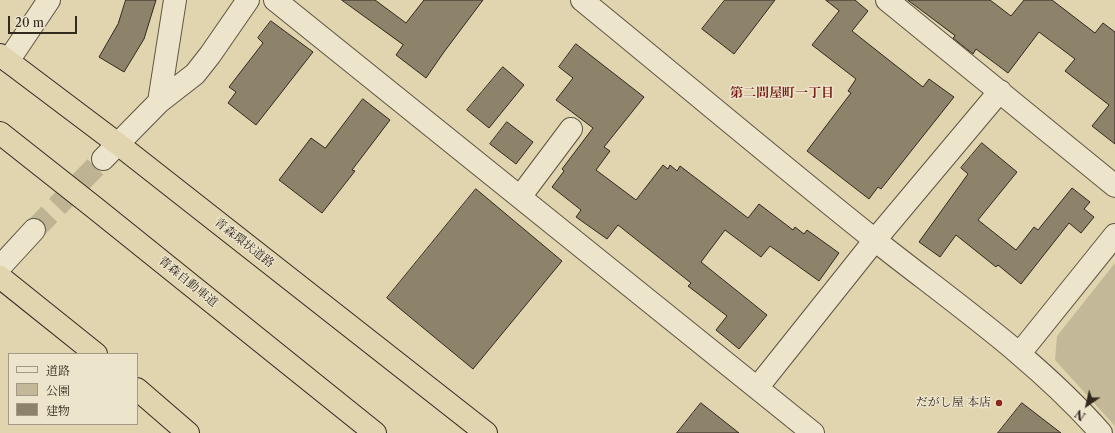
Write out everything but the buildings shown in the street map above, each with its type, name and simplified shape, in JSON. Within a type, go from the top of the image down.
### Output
[{"type":"highway","name":"青森環状道路","points":[[4,58],[110,152],[486,433]]},
{"type":"highway","name":"青森自動車道","points":[[0,134],[95,208],[375,433]]},
{"type":"highway","points":[[0,277],[95,353]]},
{"type":"highway","points":[[138,391],[188,433]]},
{"type":"street","points":[[4,58],[49,0]]},
{"type":"street","points":[[159,102],[175,0]]},
{"type":"street","points":[[110,152],[159,102],[195,74],[248,0]]},
{"type":"street","points":[[274,0],[814,433]]},
{"type":"street","points":[[582,0],[875,240],[1020,354],[1086,416],[1101,433]]},
{"type":"street","points":[[887,0],[1115,186]]},
{"type":"street","points":[[757,388],[875,240],[1000,91]]},
{"type":"street","points":[[520,197],[571,129]]},
{"type":"street","points":[[0,267],[34,230]]},
{"type":"street","points":[[1020,354],[1115,235]]},
{"type":"green space","points":[[1115,263],[1115,426],[1055,360],[1057,336]]},
{"type":"tunnel","points":[[34,230],[103,159]]},
{"type":"place","name":"だがし屋 本店","points":[[999,403]]},
{"type":"district","name":"第二問屋町一丁目","points":[[782,93]]}]
